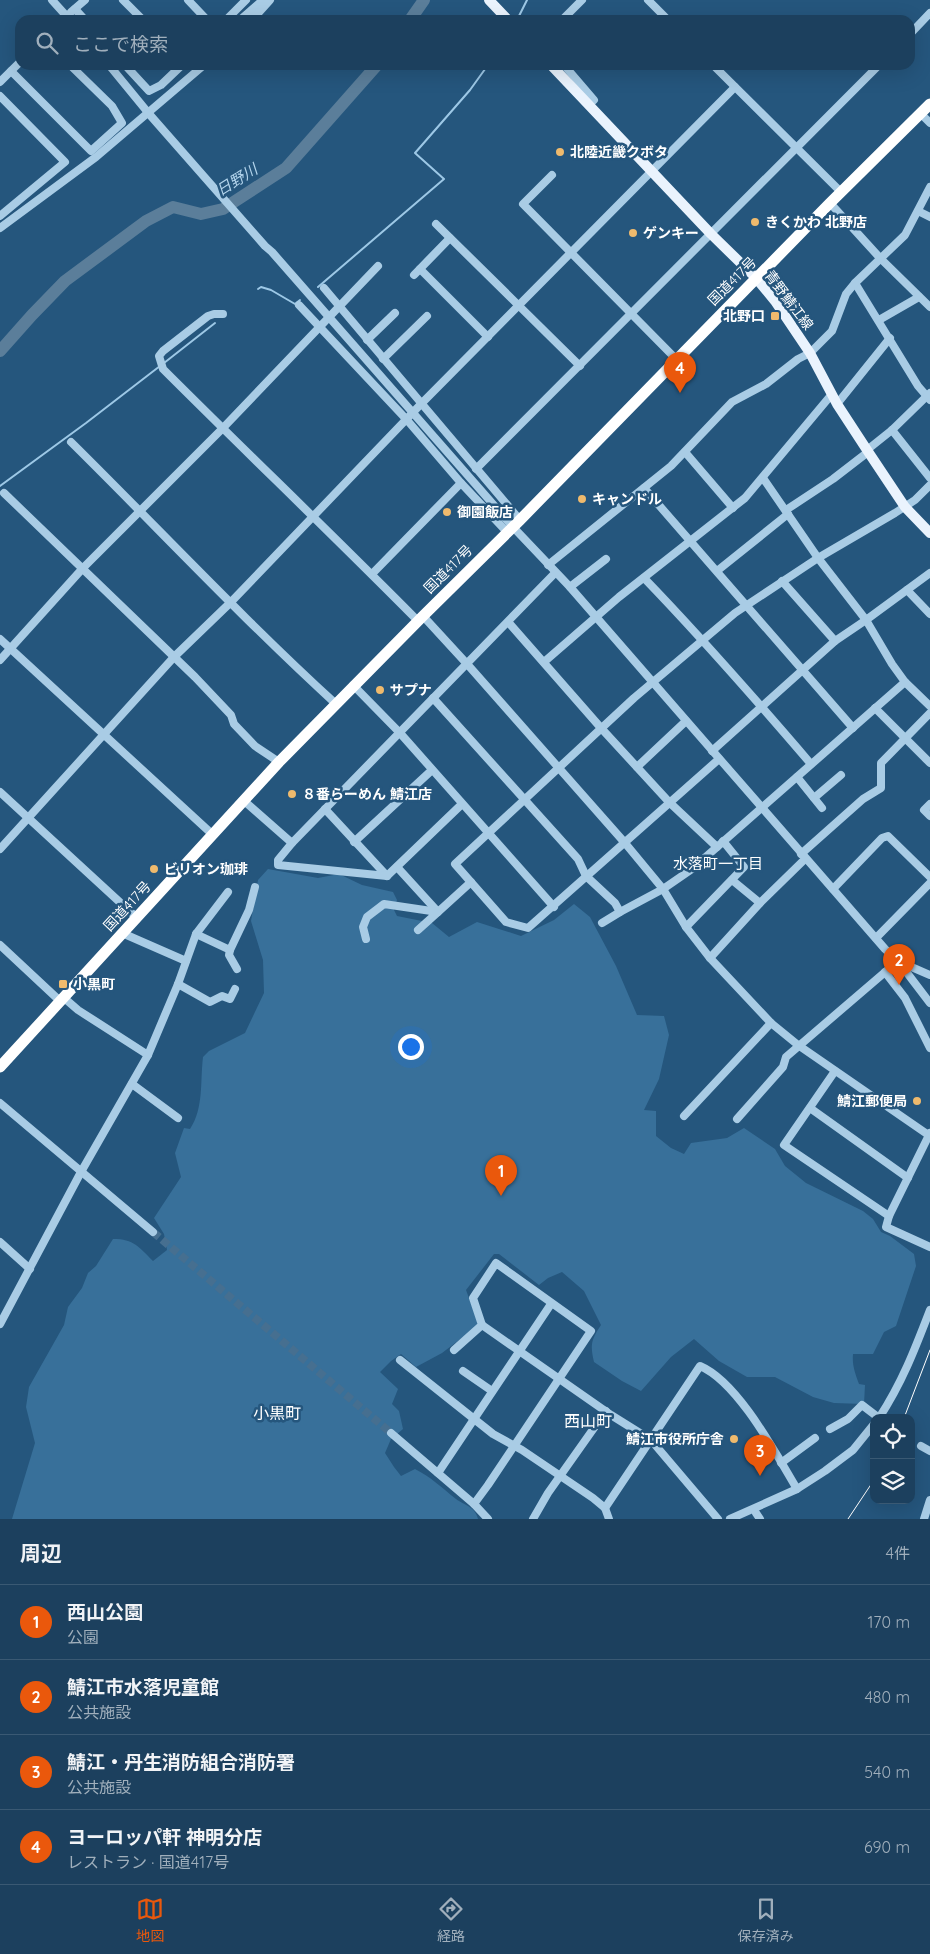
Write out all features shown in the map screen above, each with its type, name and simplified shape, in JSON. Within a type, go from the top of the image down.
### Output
[{"type":"highway","name":"国道417号","points":[[0,1067],[243,800],[353,685],[930,104]]},
{"type":"main road","points":[[489,0],[504,15]]},
{"type":"main road","name":"青野鯖江線","points":[[556,70],[711,234],[756,278],[775,301],[810,353],[837,404],[867,451],[905,507],[930,533]]},
{"type":"street","points":[[52,0],[72,14],[84,0]]},
{"type":"street","points":[[123,0],[138,15]]},
{"type":"street","points":[[188,0],[202,15]]},
{"type":"street","points":[[231,15],[246,0]]},
{"type":"street","points":[[246,15],[263,0]]},
{"type":"street","points":[[256,15],[270,0]]},
{"type":"street","points":[[567,15],[582,0]]},
{"type":"street","points":[[648,0],[663,15]]},
{"type":"street","points":[[915,29],[930,13]]},
{"type":"street","points":[[0,82],[15,67]]},
{"type":"street","points":[[11,71],[91,152],[122,123],[112,106],[75,70]]},
{"type":"street","points":[[113,70],[149,114],[513,526],[570,587],[803,856],[898,961],[930,1003]]},
{"type":"street","points":[[130,70],[149,91],[161,85],[177,70]]},
{"type":"street","points":[[0,228],[96,157],[149,114],[198,70]]},
{"type":"street","points":[[568,70],[594,100],[589,105]]},
{"type":"street","points":[[718,70],[841,192]]},
{"type":"street","points":[[476,470],[874,70]]},
{"type":"street","points":[[0,849],[174,657],[231,602],[421,404],[735,87]]},
{"type":"street","points":[[0,96],[66,162],[0,216]]},
{"type":"street","points":[[921,114],[930,124]]},
{"type":"street","points":[[552,175],[523,204],[676,359]]},
{"type":"street","points":[[548,565],[644,488],[685,452],[732,402],[766,384],[798,359],[810,353],[832,330],[846,294],[905,235],[930,187]]},
{"type":"street","points":[[830,203],[880,258],[930,307]]},
{"type":"street","points":[[918,211],[930,217]]},
{"type":"street","points":[[436,224],[580,366]]},
{"type":"street","points":[[450,238],[417,272],[488,336]]},
{"type":"street","points":[[0,660],[83,568],[222,428],[378,266]]},
{"type":"street","points":[[717,571],[787,512],[833,479],[929,397],[918,386],[855,283]]},
{"type":"street","points":[[324,288],[476,470],[513,526]]},
{"type":"street","points":[[879,320],[919,297]]},
{"type":"street","points":[[299,305],[407,420],[461,483],[513,526]]},
{"type":"street","points":[[367,340],[395,313]]},
{"type":"street","points":[[222,314],[208,316],[163,351],[159,356],[163,369],[372,574],[468,664],[663,889],[686,927],[710,958],[772,1023],[798,1045],[930,1135],[889,1216],[886,1227],[930,1247]]},
{"type":"street","points":[[383,359],[427,316]]},
{"type":"street","points":[[837,404],[890,338]]},
{"type":"street","points":[[544,662],[596,617],[745,498],[832,394]]},
{"type":"street","points":[[892,430],[930,478]]},
{"type":"street","points":[[71,442],[140,510],[182,556],[336,704]]},
{"type":"street","points":[[685,452],[733,508]]},
{"type":"street","points":[[763,478],[818,558],[866,620],[905,682],[930,706]]},
{"type":"street","points":[[372,574],[461,483]]},
{"type":"street","points":[[719,759],[586,876],[554,907],[528,928],[506,922],[455,864],[601,728],[703,640],[747,605],[782,581],[905,507],[930,485]]},
{"type":"street","points":[[644,488],[852,728]]},
{"type":"street","points":[[4,493],[232,715],[234,724],[255,746],[279,762]]},
{"type":"street","points":[[570,587],[606,559]]},
{"type":"street","points":[[387,876],[278,865],[278,860],[292,843],[556,573]]},
{"type":"street","points":[[712,751],[801,669],[835,641],[930,573]]},
{"type":"street","points":[[644,578],[703,640],[811,764]]},
{"type":"street","points":[[782,581],[835,641]]},
{"type":"street","points":[[907,590],[930,613]]},
{"type":"street","points":[[509,622],[601,728],[669,802],[717,847]]},
{"type":"street","points":[[0,639],[212,834]]},
{"type":"street","points":[[602,923],[663,889],[692,869],[905,682]]},
{"type":"street","points":[[353,685],[400,734],[554,907]]},
{"type":"street","points":[[433,698],[578,858],[586,876],[615,903],[620,912]]},
{"type":"street","points":[[876,708],[930,762]]},
{"type":"street","points":[[710,958],[803,856],[863,798],[882,788],[881,763],[930,713]]},
{"type":"street","points":[[637,767],[686,721]]},
{"type":"street","points":[[354,842],[432,770]]},
{"type":"street","points":[[814,798],[841,775]]},
{"type":"street","points":[[797,777],[822,808]]},
{"type":"street","points":[[0,792],[137,918]]},
{"type":"street","points":[[243,800],[292,843]]},
{"type":"street","points":[[387,876],[462,804]]},
{"type":"street","points":[[930,804],[924,810],[930,816]]},
{"type":"street","points":[[325,809],[387,876]]},
{"type":"street","points":[[832,888],[882,838],[888,836],[930,877]]},
{"type":"street","points":[[686,927],[744,866],[723,841]]},
{"type":"street","points":[[396,867],[438,912]]},
{"type":"street","points":[[732,880],[760,903]]},
{"type":"street","points":[[418,930],[471,882]]},
{"type":"street","points":[[876,938],[930,883]]},
{"type":"street","points":[[237,969],[229,955],[230,950],[249,910],[255,887]]},
{"type":"street","points":[[0,1324],[81,1172],[148,1055],[178,984],[196,934],[228,892]]},
{"type":"street","points":[[366,939],[363,927],[368,917],[384,904],[438,912]]},
{"type":"street","points":[[122,933],[186,960]]},
{"type":"street","points":[[196,934],[230,950]]},
{"type":"street","points":[[0,945],[61,999],[148,1055]]},
{"type":"street","points":[[737,1119],[783,1067],[786,1057],[798,1045],[845,1008],[898,961]]},
{"type":"street","points":[[898,961],[930,975]]},
{"type":"street","points":[[885,972],[905,998],[930,1048]]},
{"type":"street","points":[[178,984],[210,1002],[222,996],[230,999],[234,990]]},
{"type":"street","points":[[684,1116],[772,1023]]},
{"type":"street","points":[[835,1070],[784,1145],[889,1216]]},
{"type":"street","points":[[132,1084],[178,1118]]},
{"type":"street","points":[[0,1103],[153,1232]]},
{"type":"street","points":[[810,1108],[908,1178]]},
{"type":"street","points":[[0,1242],[30,1269]]},
{"type":"street","points":[[474,1504],[515,1446],[559,1378],[591,1331],[496,1264],[473,1298],[482,1325],[519,1351],[559,1378],[606,1410],[651,1440],[718,1519]]},
{"type":"street","points":[[438,1473],[551,1304]]},
{"type":"street","points":[[882,1414],[908,1367],[930,1310]]},
{"type":"street","points":[[454,1350],[482,1325]]},
{"type":"street","points":[[400,1360],[493,1434],[515,1446],[593,1498],[606,1508],[609,1519]]},
{"type":"street","points":[[606,1508],[700,1366],[712,1371],[749,1412],[797,1490]]},
{"type":"street","points":[[463,1371],[492,1391]]},
{"type":"street","points":[[830,1429],[848,1418],[862,1405],[874,1414]]},
{"type":"street","points":[[533,1519],[548,1493],[606,1410]]},
{"type":"street","points":[[730,1519],[797,1490],[853,1450],[870,1429]]},
{"type":"street","points":[[391,1433],[474,1504],[488,1519]]},
{"type":"street","points":[[781,1463],[815,1438]]},
{"type":"street","points":[[922,1446],[930,1451]]},
{"type":"street","points":[[924,1519],[930,1500]]},
{"type":"shaded area","points":[[268,869],[318,878],[339,874],[362,885],[393,892],[397,900],[394,910],[397,916],[432,923],[449,937],[477,922],[521,936],[554,920],[574,904],[590,917],[616,966],[637,1015],[664,1016],[669,1035],[659,1079],[644,1110],[656,1111],[656,1136],[671,1148],[684,1154],[691,1143],[727,1138],[744,1128],[775,1149],[785,1166],[806,1183],[863,1211],[873,1219],[881,1232],[890,1236],[914,1254],[916,1266],[896,1326],[884,1332],[873,1354],[853,1354],[853,1365],[859,1384],[865,1385],[864,1404],[834,1403],[813,1397],[775,1377],[747,1377],[719,1361],[694,1339],[671,1357],[641,1391],[594,1362],[592,1343],[601,1325],[584,1291],[562,1272],[548,1278],[539,1285],[499,1254],[494,1254],[466,1290],[479,1325],[442,1353],[416,1367],[401,1354],[380,1372],[398,1389],[392,1404],[399,1411],[403,1429],[391,1439],[385,1453],[394,1467],[401,1476],[415,1469],[421,1472],[475,1511],[478,1519],[12,1519],[35,1443],[26,1407],[29,1387],[64,1325],[68,1307],[82,1288],[88,1273],[96,1266],[113,1239],[131,1242],[153,1261],[167,1250],[164,1234],[154,1218],[181,1177],[175,1153],[184,1128],[190,1129],[198,1112],[203,1057],[209,1051],[245,1033],[264,993],[263,960],[251,921],[258,880]]},
{"type":"waterway","name":"日野川","points":[[414,15],[424,0]]},
{"type":"waterway","points":[[520,15],[527,0]]},
{"type":"waterway","name":"日野川","points":[[0,351],[65,281],[146,221],[173,207],[201,214],[223,209],[286,168],[373,70]]},
{"type":"waterway","points":[[318,287],[444,179],[415,153],[470,90],[484,70]]},
{"type":"waterway","points":[[258,289],[261,287],[271,290],[295,304],[300,300]]},
{"type":"waterway","points":[[164,363],[215,323]]},
{"type":"waterway","points":[[0,486],[160,366]]},
{"type":"tunnel","points":[[153,1232],[391,1433]]},
{"type":"tram line","points":[[906,1414],[930,1350]]},
{"type":"tram line","points":[[848,1519],[870,1486]]},
{"type":"place","name":"北陸近畿クボタ","points":[[560,152]]},
{"type":"place","name":"きくかわ 北野店","points":[[755,222]]},
{"type":"place","name":"ゲンキー","points":[[633,233]]},
{"type":"place","name":"北野口","points":[[775,316]]},
{"type":"place","name":"ヨーロッパ軒 神明分店","points":[[680,393]]},
{"type":"place","name":"キャンドル","points":[[582,499]]},
{"type":"place","name":"御園飯店","points":[[447,512]]},
{"type":"place","name":"サプナ","points":[[380,690]]},
{"type":"place","name":"８番らーめん 鯖江店","points":[[292,794]]},
{"type":"place","name":"ビリオン珈琲","points":[[154,869]]},
{"type":"place","name":"小黒町","points":[[63,984]]},
{"type":"place","name":"鯖江市水落児童館","points":[[899,985]]},
{"type":"place","name":"鯖江郵便局","points":[[917,1101]]},
{"type":"place","name":"西山公園","points":[[501,1196]]},
{"type":"place","name":"鯖江市役所庁舎","points":[[734,1439]]},
{"type":"place","name":"鯖江・丹生消防組合消防署","points":[[760,1476]]},
{"type":"district","name":"水落町一丁目","points":[[718,864]]},
{"type":"district","name":"小黒町","points":[[277,1413]]},
{"type":"district","name":"西山町","points":[[588,1421]]}]
